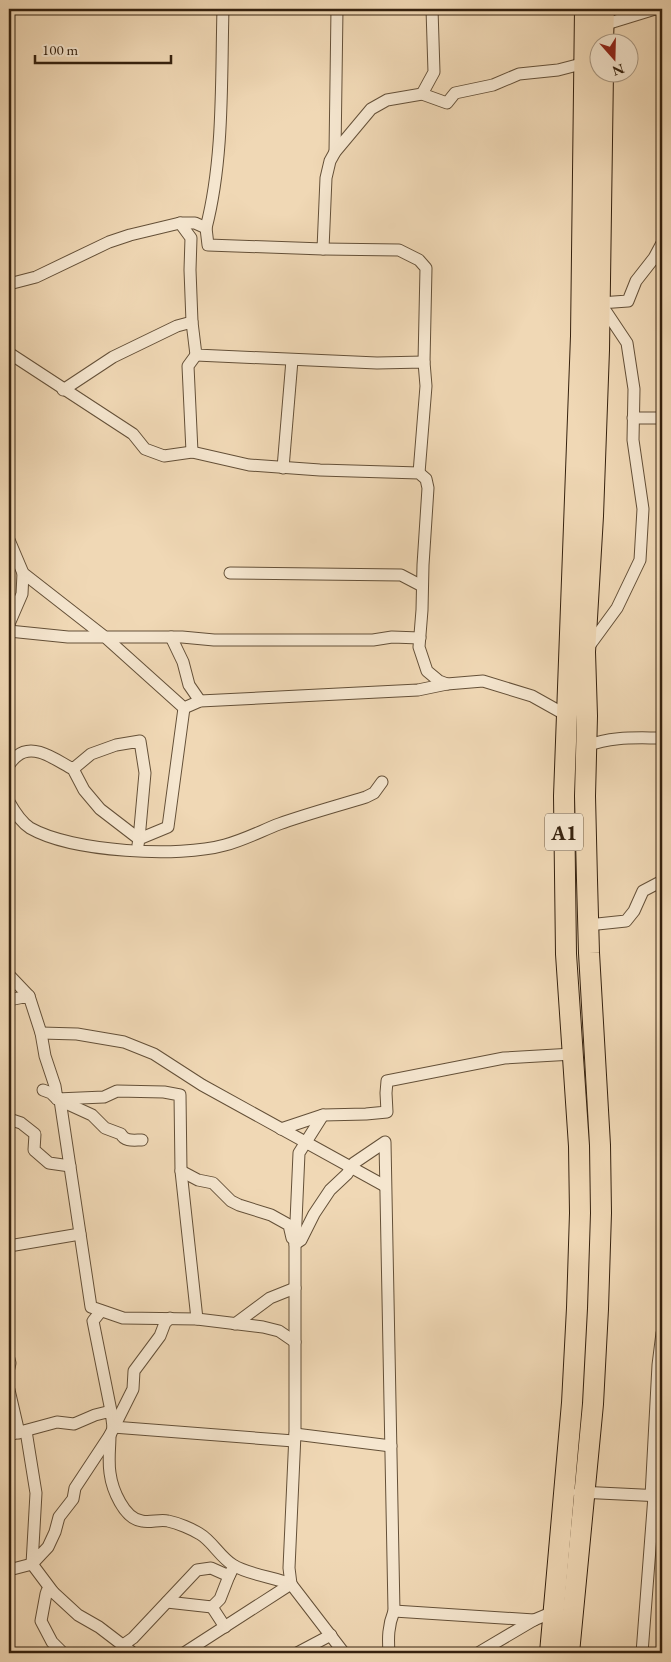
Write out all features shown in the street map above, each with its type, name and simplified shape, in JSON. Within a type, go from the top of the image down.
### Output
[{"type":"highway","name":"A1","points":[[585,9],[589,32]]},
{"type":"highway","name":"A1","points":[[550,1653],[572,1403],[580,1214],[574,1054],[566,954],[564,796],[579,422],[584,219],[593,82]]},
{"type":"highway","name":"A1","points":[[569,1653],[594,1395],[601,1213],[600,1145],[588,925],[585,796],[587,716],[584,652],[592,526],[600,303],[600,218],[595,82]]},
{"type":"highway","points":[[564,881],[587,880]]},
{"type":"street","points":[[222,9],[219,131],[213,201],[206,228],[208,245],[399,250],[419,260],[426,268],[424,362],[426,386],[419,473]]},
{"type":"street","points":[[335,152],[337,9]]},
{"type":"street","points":[[422,94],[434,72],[432,9]]},
{"type":"street","points":[[603,26],[655,9]]},
{"type":"street","points":[[323,249],[326,178],[330,161],[335,152],[370,109],[387,100],[422,94],[447,102],[455,93],[493,85],[519,74],[588,68]]},
{"type":"street","points":[[9,284],[36,277],[109,242],[130,235],[180,223],[195,223],[206,228]]},
{"type":"street","points":[[180,223],[191,238],[192,322],[196,355],[188,366],[192,452]]},
{"type":"street","points":[[584,652],[617,608],[640,560],[643,509],[632,440],[634,389],[627,343],[600,303],[628,301],[636,281],[654,258],[662,243]]},
{"type":"street","points":[[64,390],[113,357],[177,326],[192,322]]},
{"type":"street","points":[[9,353],[133,434],[145,449],[164,456],[192,452],[249,465],[419,473],[426,478],[428,488],[419,647],[427,671],[439,681],[447,684]]},
{"type":"street","points":[[196,355],[376,363],[424,362]]},
{"type":"street","points":[[283,468],[292,360]]},
{"type":"street","points":[[633,418],[662,418]]},
{"type":"street","points":[[9,540],[23,573],[22,594],[9,624]]},
{"type":"street","points":[[23,573],[105,637],[184,708]]},
{"type":"street","points":[[230,573],[401,575],[422,586]]},
{"type":"street","points":[[9,631],[68,638],[171,637],[243,640],[373,640],[392,637],[420,638]]},
{"type":"street","points":[[171,637],[183,662],[189,685],[200,701]]},
{"type":"street","points":[[184,708],[200,701],[418,690],[447,684],[483,681],[532,696],[566,715],[587,716]]},
{"type":"street","points":[[138,845],[168,827],[184,708]]},
{"type":"street","points":[[586,746],[604,740],[623,737],[662,738]]},
{"type":"street","points":[[73,769],[91,754],[116,745],[140,741],[145,773],[138,845]]},
{"type":"street","points":[[9,765],[17,756],[24,752],[33,751],[44,753],[73,769],[84,790],[100,809],[138,845]]},
{"type":"street","points":[[9,802],[15,813],[29,828],[88,847],[138,845],[198,850],[225,845],[280,824],[366,797],[374,794],[382,782]]},
{"type":"street","points":[[588,925],[626,922],[634,911],[643,891],[662,881]]},
{"type":"street","points":[[9,975],[29,996],[41,1034],[44,1056],[55,1086],[70,1166],[90,1307],[123,1318],[170,1318],[272,1329],[279,1331],[295,1342]]},
{"type":"street","points":[[9,1000],[29,996]]},
{"type":"street","points":[[41,1034],[77,1034],[124,1042],[154,1054],[202,1085],[385,1186]]},
{"type":"street","points":[[281,1129],[323,1115],[387,1112],[386,1093],[388,1081],[504,1058],[574,1054]]},
{"type":"street","points":[[43,1090],[51,1093],[58,1100],[92,1114],[105,1128],[121,1134],[123,1138],[127,1140],[142,1140]]},
{"type":"street","points":[[58,1100],[104,1097],[117,1091],[164,1092],[180,1095],[181,1171],[197,1320]]},
{"type":"street","points":[[323,1115],[299,1153],[295,1244],[295,1438],[289,1568],[291,1584],[344,1653]]},
{"type":"street","points":[[9,1118],[21,1123],[35,1134],[34,1150],[49,1163],[70,1166]]},
{"type":"street","points":[[295,1244],[301,1240],[314,1214],[330,1190],[347,1174],[351,1167],[374,1148],[385,1142],[394,1611],[388,1637],[389,1653]]},
{"type":"street","points":[[181,1171],[198,1180],[213,1183],[231,1201],[271,1215],[288,1225],[290,1235],[295,1244]]},
{"type":"street","points":[[9,1246],[80,1234]]},
{"type":"street","points":[[236,1324],[270,1298],[295,1288]]},
{"type":"street","points":[[101,1311],[93,1321],[111,1411],[110,1475],[114,1489],[131,1517],[141,1521],[168,1521],[200,1534],[231,1571]]},
{"type":"street","points":[[9,1570],[32,1564],[48,1546],[59,1518],[73,1498],[75,1488],[92,1459],[112,1431],[132,1389],[134,1371],[160,1336],[165,1323],[170,1318]]},
{"type":"street","points":[[642,1653],[656,1496],[658,1365],[662,1333]]},
{"type":"street","points":[[9,1360],[9,1368]]},
{"type":"street","points":[[9,1390],[18,1433],[36,1493],[32,1564],[53,1592],[78,1615],[99,1627],[133,1653]]},
{"type":"street","points":[[18,1433],[57,1422],[74,1424],[94,1415],[111,1411]]},
{"type":"street","points":[[112,1431],[295,1438],[391,1446]]},
{"type":"street","points":[[563,1493],[584,1492],[656,1496]]},
{"type":"street","points":[[123,1645],[134,1638],[197,1570],[211,1568],[291,1584]]},
{"type":"street","points":[[212,1607],[220,1599],[231,1571]]},
{"type":"street","points":[[184,1653],[291,1584]]},
{"type":"street","points":[[53,1592],[47,1591],[41,1621],[52,1642],[63,1653]]},
{"type":"street","points":[[167,1602],[212,1607]]},
{"type":"street","points":[[212,1607],[225,1627]]},
{"type":"street","points":[[394,1611],[534,1620]]},
{"type":"street","points":[[478,1653],[534,1620],[553,1612]]},
{"type":"street","points":[[297,1653],[331,1635]]}]
